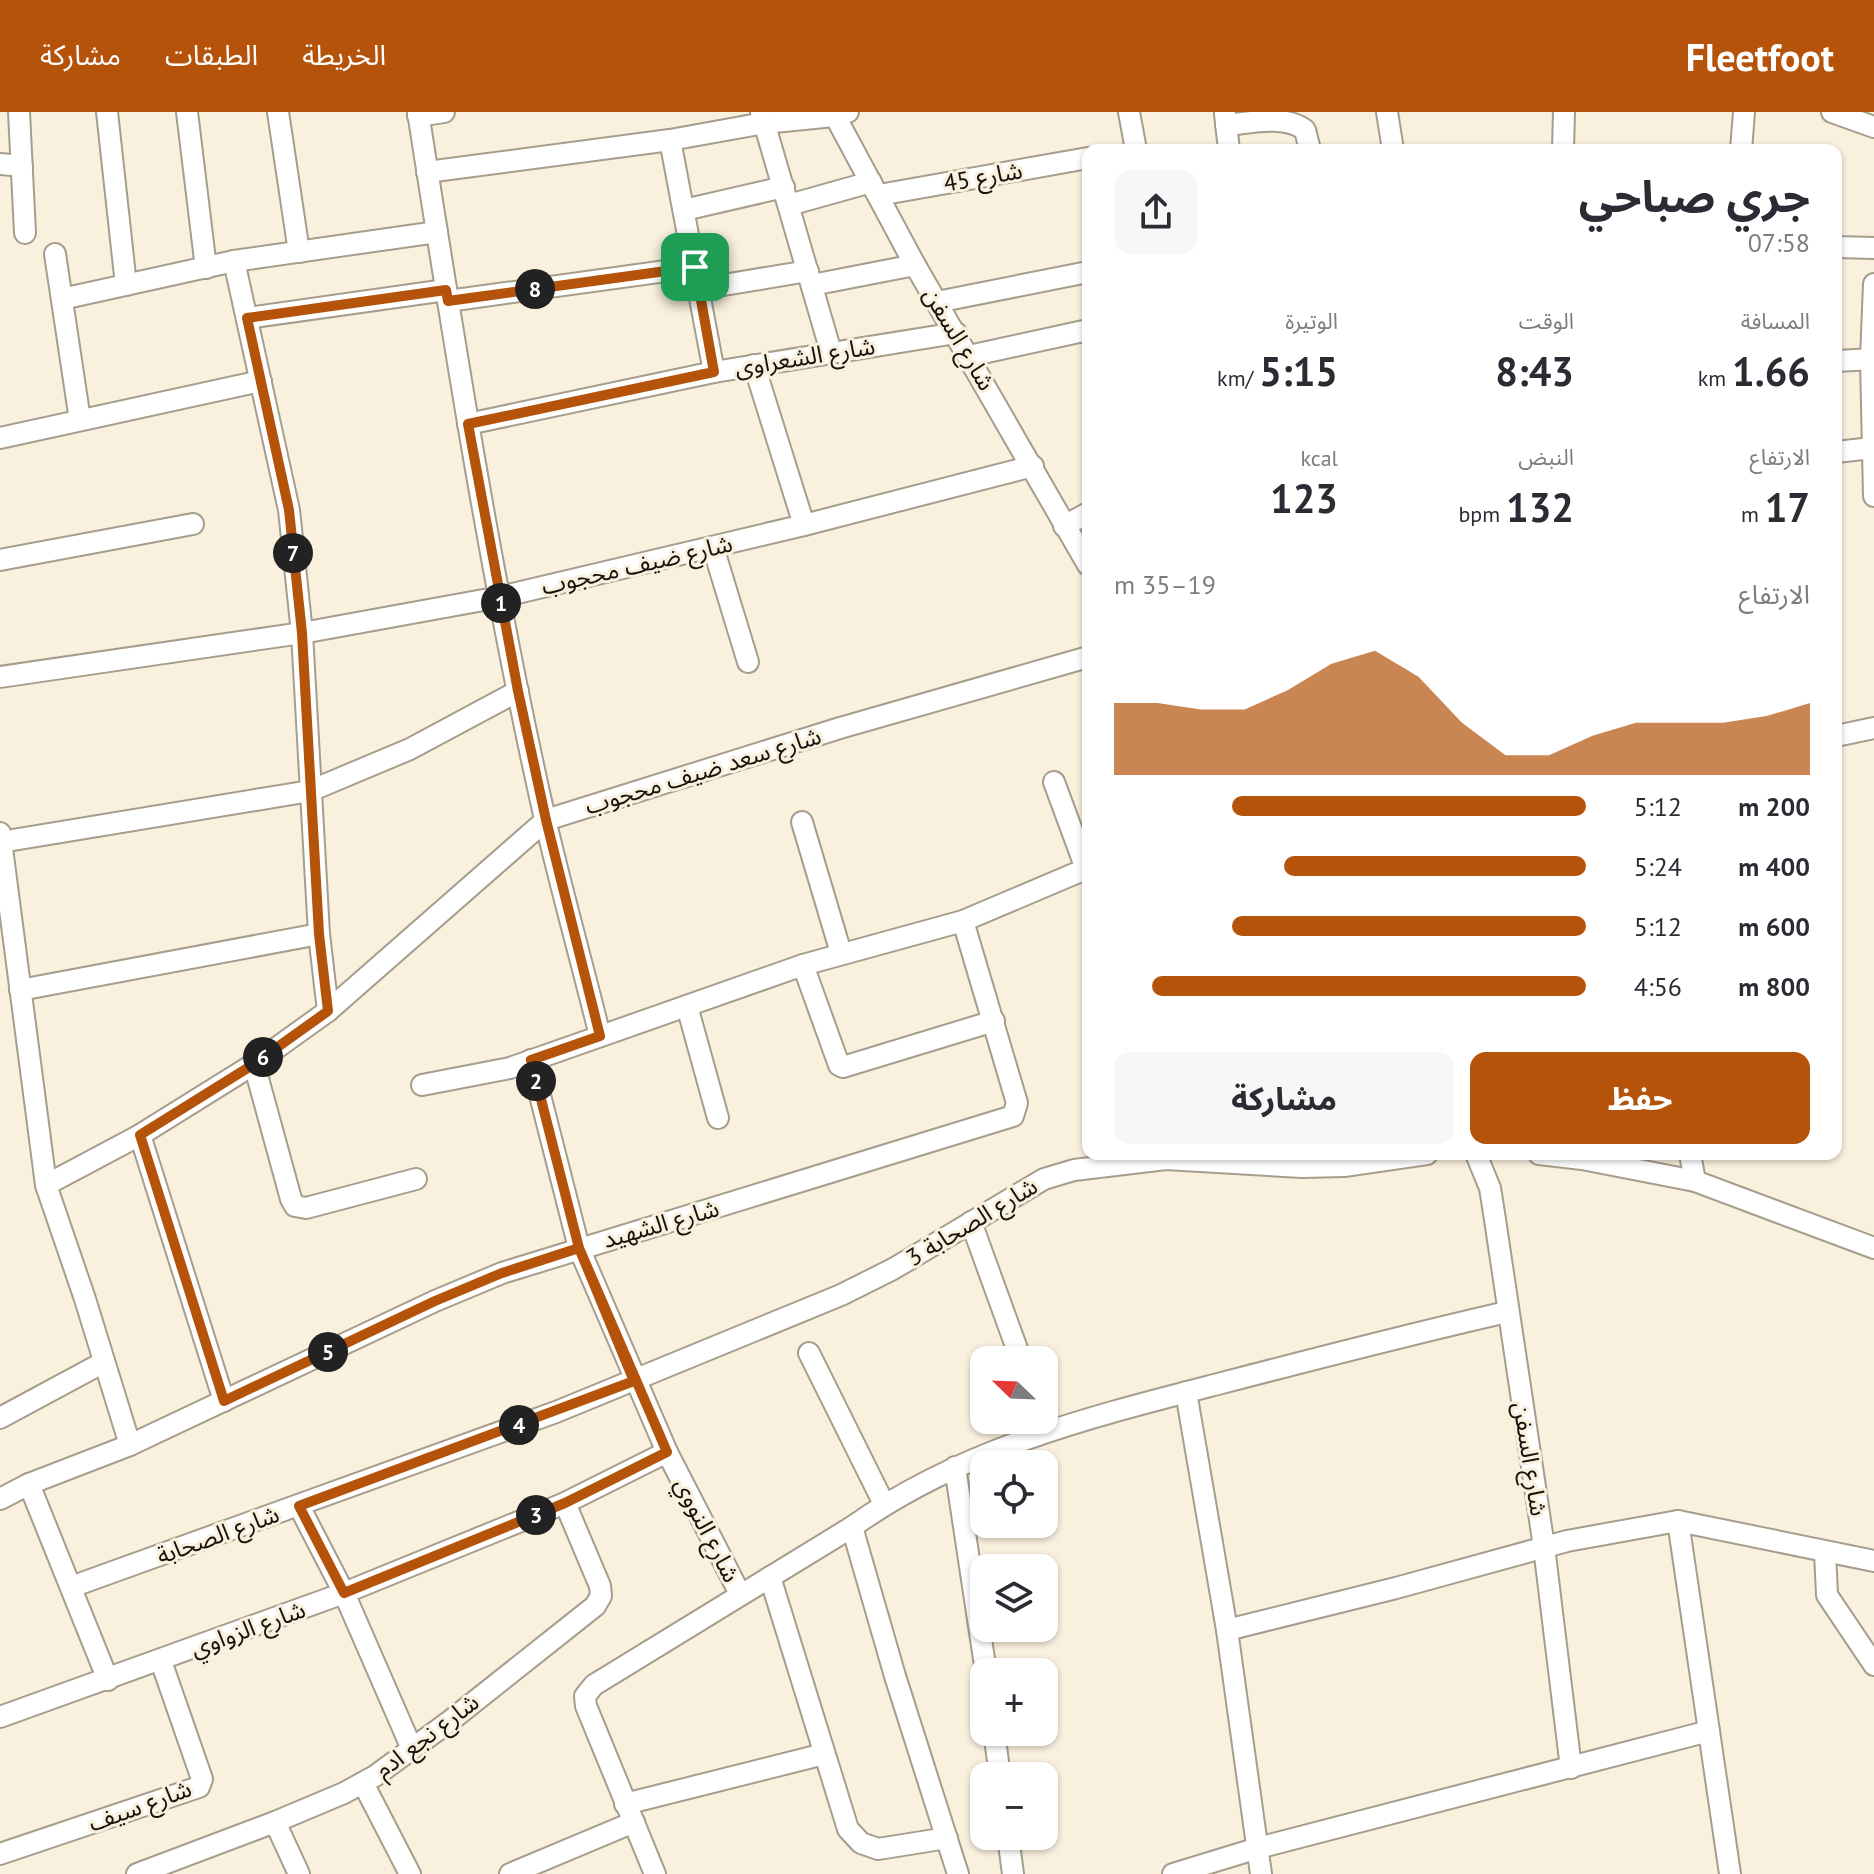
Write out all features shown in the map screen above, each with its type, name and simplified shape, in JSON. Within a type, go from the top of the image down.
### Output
[{"type":"street","points":[[19,112],[25,233]]},
{"type":"street","points":[[107,112],[126,285]]},
{"type":"street","points":[[187,112],[206,268]]},
{"type":"street","points":[[278,112],[299,252]]},
{"type":"street","points":[[444,112],[418,114],[468,424],[518,691],[546,820],[600,1036]]},
{"type":"street","points":[[1129,112],[1135,144]]},
{"type":"street","points":[[1387,112],[1392,144]]},
{"type":"street","points":[[1563,144],[1564,112]]},
{"type":"street","points":[[1741,144],[1744,112]]},
{"type":"street","points":[[1832,112],[1874,127]]},
{"type":"street","points":[[427,172],[670,140],[762,118],[838,113]]},
{"type":"street","name":"شارع السفن","points":[[838,113],[915,265],[1082,555]]},
{"type":"street","points":[[762,118],[831,352]]},
{"type":"street","points":[[1228,144],[1226,119],[1291,123],[1305,130],[1309,144]]},
{"type":"street","points":[[670,140],[714,372]]},
{"type":"street","name":"شارع 45","points":[[684,210],[875,188],[1082,159]]},
{"type":"street","points":[[0,164],[22,166]]},
{"type":"street","points":[[62,299],[234,261],[437,232]]},
{"type":"street","points":[[1842,247],[1874,248]]},
{"type":"street","points":[[55,254],[80,420]]},
{"type":"street","points":[[234,261],[289,510],[302,633],[319,934],[328,1011]]},
{"type":"street","points":[[699,289],[915,265]]},
{"type":"street","points":[[247,318],[695,267]]},
{"type":"street","points":[[937,302],[1082,273]]},
{"type":"street","points":[[1874,284],[1874,496]]},
{"type":"street","points":[[969,356],[1082,331]]},
{"type":"street","name":"شارع الشعراوى","points":[[468,424],[714,372],[956,333]]},
{"type":"street","points":[[1842,361],[1872,359]]},
{"type":"street","points":[[754,365],[804,525]]},
{"type":"street","points":[[0,438],[261,381]]},
{"type":"street","points":[[1842,451],[1872,448]]},
{"type":"street","name":"شارع ضيف محجوب","points":[[0,677],[302,633],[500,597],[804,525],[1033,466]]},
{"type":"street","points":[[1064,526],[1082,516]]},
{"type":"street","points":[[0,560],[193,524]]},
{"type":"street","points":[[713,547],[748,662]]},
{"type":"street","name":"شارع سعد ضيف محجوب","points":[[46,1185],[140,1135],[254,1064],[328,1011],[546,820],[840,728],[1082,659]]},
{"type":"street","points":[[130,1445],[46,1185],[1,838],[310,791],[410,749],[518,691]]},
{"type":"street","points":[[1842,735],[1874,728]]},
{"type":"street","points":[[1054,782],[1082,857]]},
{"type":"street","points":[[802,822],[841,953]]},
{"type":"street","points":[[422,1085],[510,1068],[803,965],[963,921],[1082,872]]},
{"type":"street","name":"شارع الشهيد","points":[[0,1499],[29,1484],[130,1445],[435,1301],[502,1273],[1013,1116],[1017,1103],[963,921]]},
{"type":"street","points":[[20,990],[319,934]]},
{"type":"street","points":[[803,965],[839,1065],[843,1067],[994,1021]]},
{"type":"street","points":[[687,1006],[718,1118]]},
{"type":"street","name":"شارع النووي","points":[[531,1060],[579,1248],[667,1452],[740,1594]]},
{"type":"street","points":[[254,1064],[295,1206],[306,1208],[416,1179]]},
{"type":"street","points":[[140,1135],[224,1401]]},
{"type":"street","name":"شارع الصحابة 3","points":[[634,1381],[869,1282],[1044,1179],[1074,1170],[1144,1160]]},
{"type":"street","name":"شارع الصحابة 3","points":[[1206,1160],[1302,1167],[1344,1166],[1386,1160]]},
{"type":"street","name":"شارع السفن","points":[[1478,1160],[1490,1188],[1544,1547],[1571,1768]]},
{"type":"street","points":[[1587,1160],[1695,1181],[1874,1248]]},
{"type":"street","points":[[1691,1160],[1695,1181]]},
{"type":"street","points":[[971,1222],[1016,1346]]},
{"type":"street","points":[[1058,1422],[1507,1312]]},
{"type":"street","points":[[809,1353],[884,1504]]},
{"type":"street","points":[[0,1418],[104,1362]]},
{"type":"street","name":"شارع الصحابة","points":[[71,1587],[634,1381]]},
{"type":"street","points":[[1186,1392],[1227,1630],[1261,1874]]},
{"type":"street","points":[[655,1874],[586,1706],[585,1696],[594,1685],[852,1527],[884,1504],[1023,1434]]},
{"type":"street","name":"شارع الزواوي","points":[[0,1717],[344,1593],[565,1503],[667,1452]]},
{"type":"street","points":[[955,1467],[984,1658]]},
{"type":"street","points":[[29,1484],[108,1680]]},
{"type":"street","name":"شارع نجع ادم","points":[[137,1874],[182,1867],[363,1783],[412,1749],[599,1601],[600,1586],[565,1503]]},
{"type":"street","points":[[299,1506],[344,1593],[412,1749]]},
{"type":"street","points":[[1227,1630],[1544,1547],[1678,1521],[1874,1561]]},
{"type":"street","points":[[1678,1521],[1730,1874]]},
{"type":"street","points":[[852,1527],[895,1676],[958,1874]]},
{"type":"street","points":[[1825,1552],[1827,1595],[1874,1665]]},
{"type":"street","points":[[770,1577],[848,1829],[861,1843],[878,1849],[947,1838]]},
{"type":"street","name":"شارع سيف","points":[[0,1854],[199,1787],[202,1779],[161,1661]]},
{"type":"street","points":[[1173,1874],[1258,1848],[1709,1731]]},
{"type":"street","points":[[510,1874],[630,1813],[824,1754]]},
{"type":"street","points":[[363,1783],[410,1874]]},
{"type":"street","points":[[275,1822],[299,1874]]},
{"type":"street","points":[[1010,1850],[1013,1874]]},
{"type":"route","points":[[695,267],[448,301],[446,290],[247,318],[289,510],[302,633],[319,934],[328,1011],[254,1064],[140,1135],[224,1401],[435,1301],[502,1273],[579,1248],[634,1381],[299,1506],[344,1593],[565,1503],[667,1452],[579,1248],[531,1060],[600,1036],[546,820],[518,691],[468,424],[714,372],[695,267]]}]
